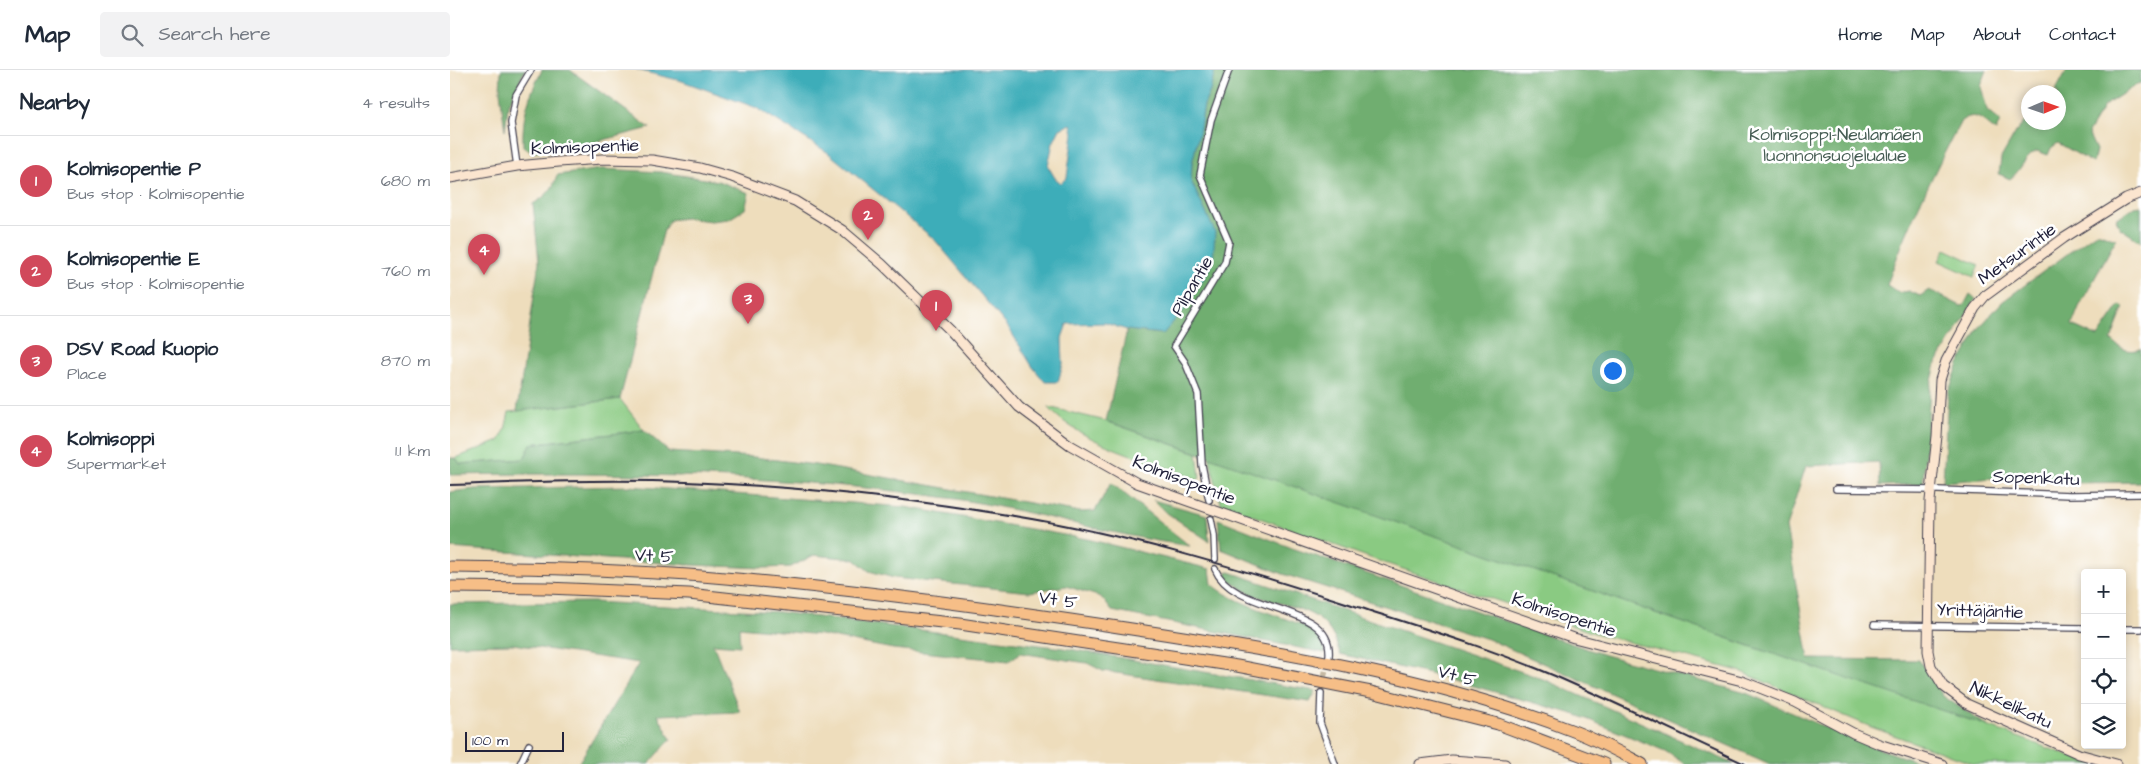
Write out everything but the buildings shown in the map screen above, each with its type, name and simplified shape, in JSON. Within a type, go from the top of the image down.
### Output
[{"type":"highway","name":"Vt 5","points":[[450,565],[687,575],[964,604],[1244,646],[1376,672],[1503,706],[1580,733],[1642,764]]},
{"type":"highway","name":"Vt 5","points":[[450,588],[547,588],[689,594],[960,624],[1237,666],[1371,692],[1498,724],[1604,764]]},
{"type":"main road","name":"Kolmisopentie","points":[[450,178],[517,166],[602,159],[652,160],[700,168],[796,201],[842,230],[882,264],[950,330],[1019,407],[1070,445],[1137,482],[1574,638],[1742,681],[1795,702],[1879,744],[1942,764]]},
{"type":"main road","name":"Metsurintie","points":[[1931,490],[1942,372],[1975,308],[1985,296],[2064,238],[2126,199],[2141,193]]},
{"type":"main road","name":"Nikkelikatu","points":[[1931,490],[1928,651],[1931,666],[1943,686],[1968,704],[2078,754],[2116,764]]},
{"type":"main road","points":[[1420,764],[1452,760],[1505,764]]},
{"type":"street","points":[[517,166],[511,123],[516,95],[531,70]]},
{"type":"street","name":"Pilpantie","points":[[1209,500],[1202,465],[1198,394],[1185,362],[1174,346],[1225,262],[1229,242],[1200,175],[1212,120],[1229,70]]},
{"type":"street","name":"Sopenkatu","points":[[1836,489],[2070,495],[2141,494]]},
{"type":"street","points":[[1211,519],[1215,559]]},
{"type":"street","points":[[1215,569],[1218,576],[1236,592],[1306,619],[1322,631],[1330,645],[1328,656]]},
{"type":"street","name":"Yrittäjäntie","points":[[1874,625],[2081,628]]},
{"type":"street","points":[[2126,629],[2141,629]]},
{"type":"street","points":[[1321,693],[1320,722],[1335,764]]},
{"type":"street","points":[[520,764],[529,745]]},
{"type":"green space","points":[[501,70],[525,70],[508,106],[505,131],[500,91]]},
{"type":"green space","points":[[542,70],[570,70],[650,128],[592,143],[532,153],[523,146],[525,115],[533,89]]},
{"type":"green space","name":"Kolmisoppi-Neulamäen luonnonsuojelualue","points":[[1215,70],[1987,70],[1981,86],[1987,110],[2000,121],[1996,131],[1979,118],[1971,117],[1961,121],[1921,201],[1887,285],[1899,293],[1909,291],[1920,296],[1929,290],[1961,306],[1964,305],[1970,294],[1976,299],[1936,364],[1930,389],[1923,484],[1880,486],[1879,462],[1806,466],[1786,527],[1809,659],[1919,660],[1943,696],[1988,726],[1750,646],[1106,421],[1127,330],[1163,334],[1214,232],[1191,181],[1192,163],[1204,105],[1210,91]]},
{"type":"green space","points":[[2067,70],[2141,70],[2141,84],[2139,83],[2104,106],[2088,133],[2096,150],[2093,163],[2058,143],[2051,148],[2048,155],[2037,151],[2033,154],[2010,179],[1999,174],[2001,158],[2021,126],[2021,130],[2066,130],[2066,85],[2059,85]]},
{"type":"green space","points":[[602,169],[661,172],[718,181],[749,193],[745,209],[729,219],[711,221],[685,218],[670,220],[664,230],[620,399],[517,411],[539,262],[533,204],[548,192],[557,175]]},
{"type":"green space","points":[[2141,206],[2141,242],[2120,228],[2116,219],[2134,207]]},
{"type":"green space","points":[[2097,232],[2116,239],[2079,307],[2072,325],[2098,337],[2120,305],[2124,307],[2111,340],[2125,349],[2133,351],[2141,349],[2141,482],[2074,483],[1994,478],[1943,482],[1948,393],[1959,364],[1979,328],[2002,302]]},
{"type":"green space","points":[[1945,249],[1979,265],[1974,277],[1939,261]]},
{"type":"green space","points":[[620,399],[644,430],[531,444],[524,459],[460,464],[456,458],[499,441],[505,430],[509,412]]},
{"type":"green space","points":[[1048,407],[1106,421],[1197,453],[1200,478],[1197,480],[1098,441],[1062,420]]},
{"type":"green space","points":[[644,430],[669,452],[754,457],[816,465],[1080,512],[1095,511],[1111,483],[1190,546],[1161,542],[986,504],[893,491],[767,480],[704,477],[577,474],[450,475],[450,458],[456,458],[460,464],[524,459],[531,444]]},
{"type":"green space","points":[[1209,456],[1750,646],[1930,705],[2096,764],[1974,764],[1871,727],[1739,671],[1594,633],[1373,559],[1221,504]]},
{"type":"green space","points":[[629,486],[905,507],[1087,539],[1210,569],[1212,584],[1233,598],[1313,629],[1322,639],[1325,653],[1112,611],[1101,597],[1066,586],[1030,592],[894,578],[869,571],[854,559],[814,555],[791,567],[763,568],[692,565],[450,548],[450,492],[475,489]]},
{"type":"green space","points":[[1153,500],[1207,515],[1209,541],[1164,511]]},
{"type":"green space","points":[[1218,519],[1292,548],[1605,655],[1746,693],[1862,743],[1924,764],[1770,764],[1488,639],[1283,574],[1221,549]]},
{"type":"green space","points":[[1227,571],[1543,679],[1734,764],[1685,764],[1665,751],[1577,715],[1438,676],[1340,654],[1335,639],[1327,627],[1318,619],[1297,608],[1256,596],[1240,588],[1226,577]]},
{"type":"green space","points":[[593,602],[778,612],[1063,648],[1316,691],[1310,702],[1103,671],[1087,663],[1020,653],[1009,661],[893,649],[821,635],[739,627],[740,646],[713,644],[740,712],[658,715],[671,739],[649,764],[578,764],[639,663],[513,644],[450,645],[450,604]]},
{"type":"water","points":[[637,70],[1215,70],[1210,91],[1204,105],[1192,163],[1191,181],[1215,232],[1213,263],[1187,306],[1163,334],[1127,330],[1105,323],[1067,324],[1062,338],[1063,364],[1058,382],[1045,382],[1032,366],[1008,327],[934,239],[827,152],[757,108],[682,81]],"holes":[[[1071,124],[1073,133],[1067,177],[1061,183],[1055,178],[1048,166],[1053,143],[1060,129]]]},
{"type":"tunnel","points":[[1321,693],[1327,663]]},
{"type":"railway","points":[[450,485],[627,481],[768,486],[932,504],[1056,523],[1098,532],[1264,577],[1477,646],[1555,676],[1745,764]]},
{"type":"place","name":"Kolmisopentie E","points":[[868,240]]},
{"type":"place","name":"Kolmisoppi","points":[[484,275]]},
{"type":"place","name":"DSV Road Kuopio","points":[[748,324]]},
{"type":"place","name":"Kolmisopentie P","points":[[936,331]]}]
